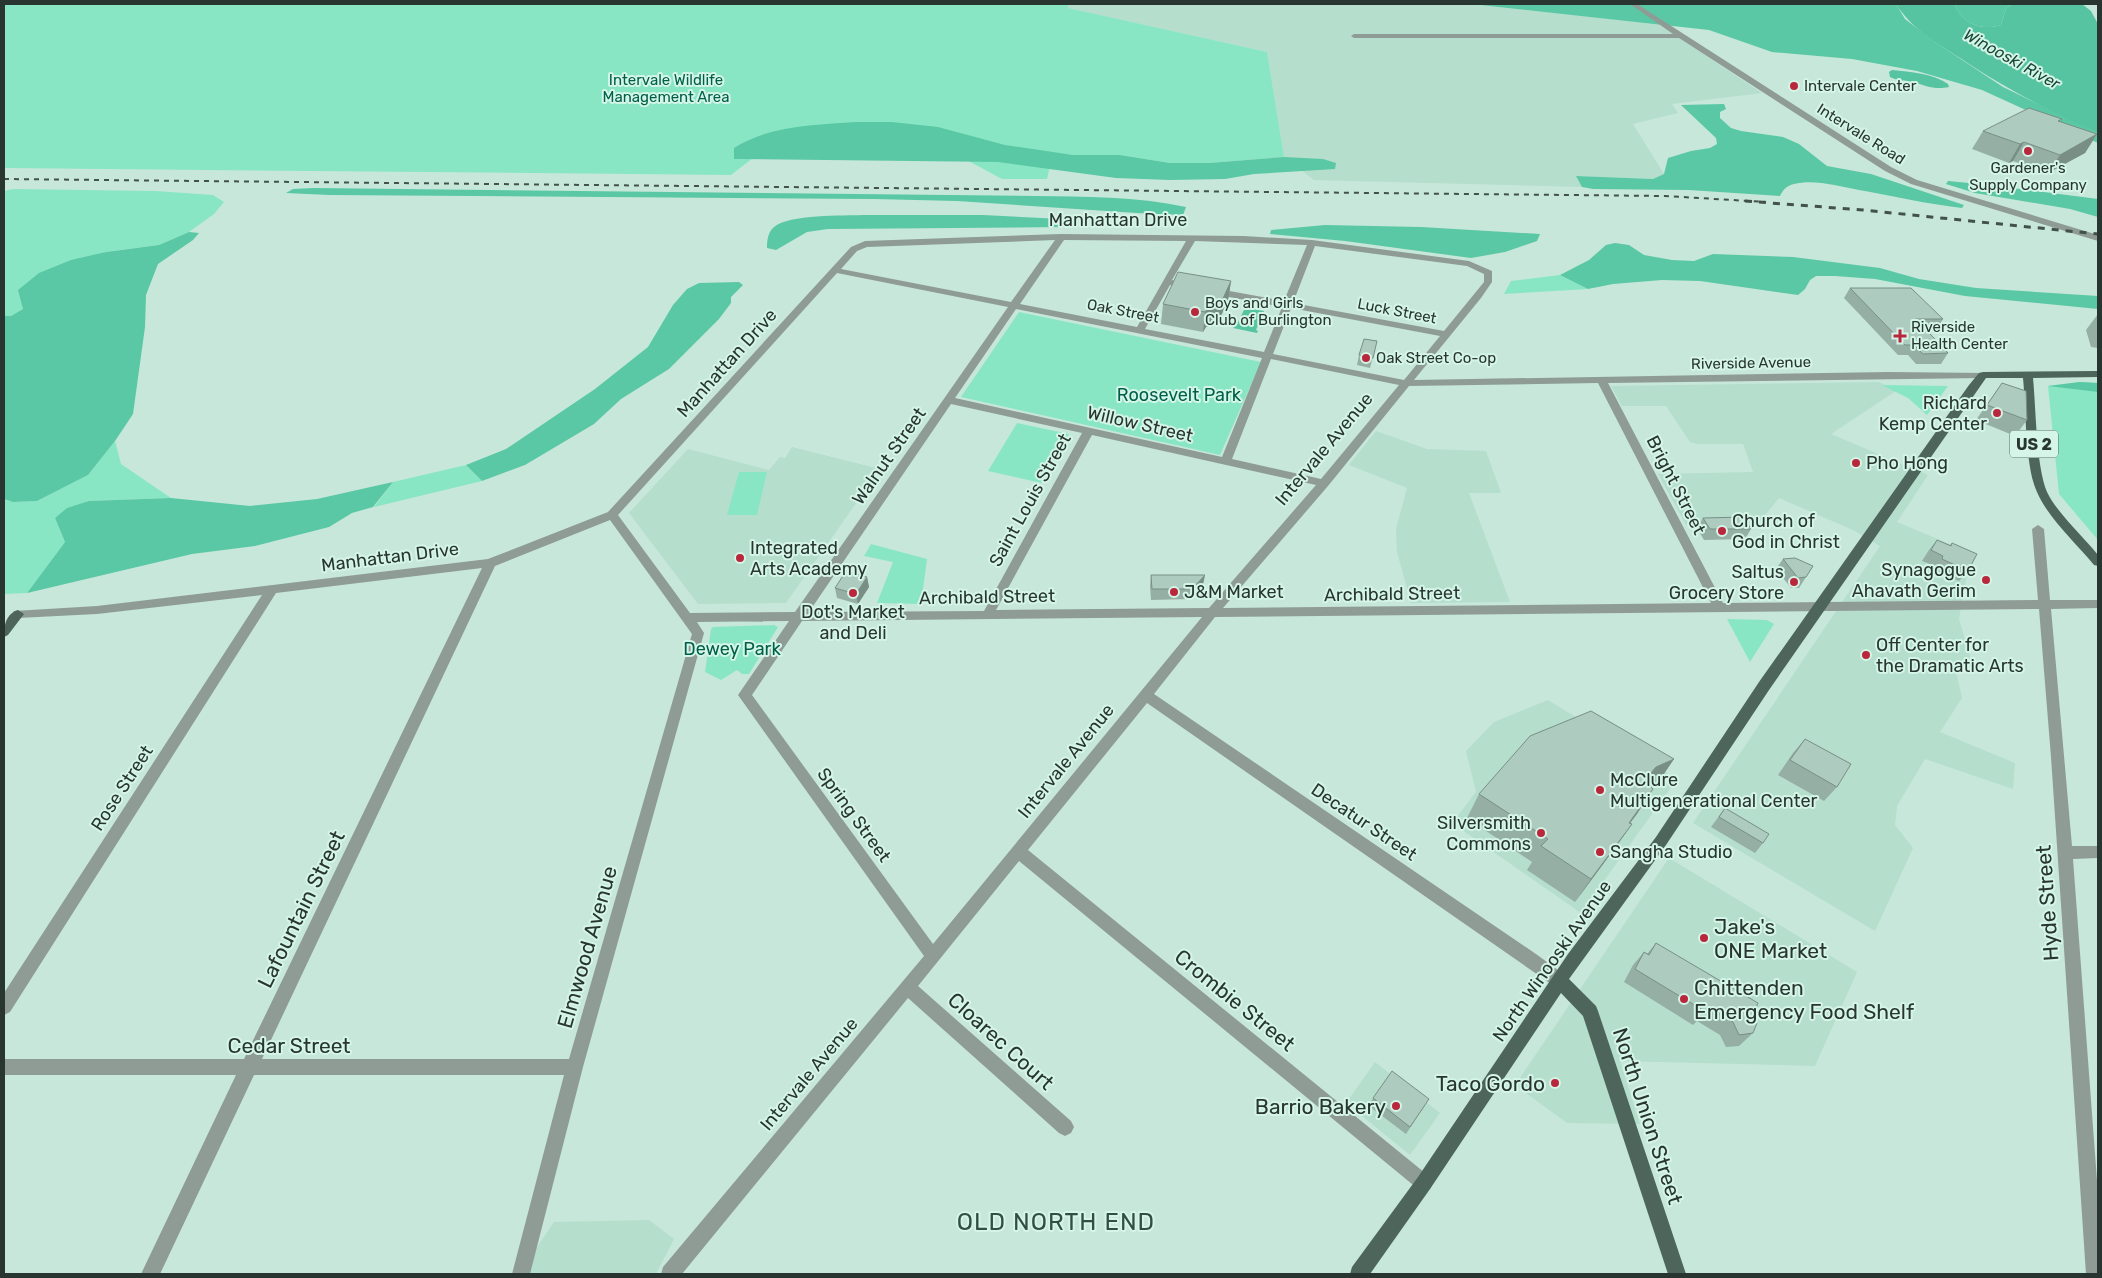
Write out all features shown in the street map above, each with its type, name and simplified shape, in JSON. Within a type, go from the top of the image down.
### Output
[{"type":"main road","name":"US 2","points":[[2028,374],[2036,470],[2042,492],[2053,509],[2098,562]]},
{"type":"main road","name":"Riverside Avenue","points":[[1983,375],[2098,374]]},
{"type":"main road","name":"North Winooski Avenue","points":[[1359,1274],[1424,1183],[1574,959],[1611,911],[1661,840],[1941,431],[1983,375]]},
{"type":"main road","name":"Manhattan Drive","points":[[4,614],[18,614]]},
{"type":"main road","points":[[4,632],[18,614]]},
{"type":"main road","name":"North Union Street","points":[[1560,981],[1590,1011],[1677,1274]]},
{"type":"street","name":"Intervale Road","points":[[1633,4],[1888,169],[1914,182],[2098,238]]},
{"type":"street","points":[[1354,36],[1680,36]]},
{"type":"street","name":"Manhattan Drive","points":[[18,614],[97,610],[490,562],[612,516],[857,246],[870,243],[1061,237],[1192,238],[1312,243],[1469,264],[1483,268],[1489,273]]},
{"type":"street","name":"Walnut Street","points":[[744,695],[1061,237]]},
{"type":"street","points":[[1140,330],[1192,238]]},
{"type":"street","points":[[1226,461],[1312,243]]},
{"type":"street","name":"Oak Street","points":[[835,270],[1404,383]]},
{"type":"street","name":"Intervale Avenue","points":[[670,1274],[907,988],[1212,613],[1324,483],[1488,282],[1489,273]]},
{"type":"street","name":"Luck Street","points":[[1166,282],[1445,334]]},
{"type":"street","name":"Riverside Avenue","points":[[1404,383],[1983,375]]},
{"type":"street","name":"Bright Street","points":[[1602,380],[1719,607]]},
{"type":"street","name":"Willow Street","points":[[949,400],[1324,483]]},
{"type":"street","name":"Saint Louis Street","points":[[988,614],[1088,430]]},
{"type":"street","points":[[612,516],[686,618]]},
{"type":"street","name":"Hyde Street","points":[[2038,529],[2065,853],[2096,1274]]},
{"type":"street","name":"Lafountain Street","points":[[150,1274],[490,562]]},
{"type":"street","name":"Rose Street","points":[[4,1007],[272,589]]},
{"type":"street","name":"Archibald Street","points":[[686,618],[2098,604]]},
{"type":"street","name":"Elmwood Avenue","points":[[521,1274],[575,1067],[698,633],[686,618]]},
{"type":"street","name":"Spring Street","points":[[744,695],[933,956]]},
{"type":"street","name":"Decatur Street","points":[[1145,695],[1560,981]]},
{"type":"street","name":"Crombie Street","points":[[1018,851],[1424,1183]]},
{"type":"street","points":[[2065,853],[2098,852]]},
{"type":"street","name":"Cloarec Court","points":[[907,988],[1065,1127]]},
{"type":"street","name":"Cedar Street","points":[[4,1067],[575,1067]]},
{"type":"shaded area","points":[[1068,4],[1471,4],[1658,24],[1762,93],[1672,104],[1678,113],[1633,124],[1664,174],[1653,179],[1576,176],[1582,187],[1314,180],[1284,157],[1267,52],[1067,8]]},
{"type":"shaded area","points":[[1471,4],[1896,4],[1905,19],[1935,42],[2003,87],[2098,133],[2098,143],[1982,90],[1917,71],[1852,59],[1772,52],[1709,30]]},
{"type":"shaded area","points":[[1955,4],[2012,4],[2006,9],[2001,25],[1987,27],[1967,21],[1962,17]]},
{"type":"shaded area","points":[[1724,104],[1726,109],[1720,112],[1720,118],[1731,128],[1783,137],[1799,144],[1827,166],[1871,174],[1964,205],[1962,208],[1810,182],[1789,186],[1780,196],[1689,190],[1593,189],[1582,187],[1576,176],[1653,179],[1664,174],[1668,158],[1710,148],[1717,144],[1716,138],[1681,105]]},
{"type":"shaded area","points":[[856,122],[892,122],[938,127],[1005,145],[1073,155],[1120,155],[1170,163],[1209,163],[1284,157],[1323,159],[1336,163],[1335,169],[1254,174],[1225,179],[1170,180],[1116,178],[998,162],[734,159],[734,148],[748,140],[778,130]]},
{"type":"shaded area","points":[[1948,181],[2098,199],[2098,217],[2070,209],[1975,193],[1946,184]]},
{"type":"shaded area","points":[[293,189],[1073,197],[1129,199],[1186,207],[1183,215],[957,201],[286,193]]},
{"type":"shaded area","points":[[863,215],[983,215],[1062,219],[1073,223],[1064,227],[828,229],[807,232],[776,250],[767,248],[770,231],[781,223],[804,218]]},
{"type":"shaded area","points":[[1325,225],[1421,227],[1540,234],[1537,241],[1505,252],[1471,258],[1345,241],[1270,234],[1271,230]]},
{"type":"shaded area","points":[[189,232],[199,233],[193,240],[158,264],[146,295],[145,327],[133,414],[115,441],[88,475],[37,501],[13,502],[4,499],[4,316],[11,316],[23,309],[18,290],[39,273],[71,260],[106,252],[159,245]]},
{"type":"shaded area","points":[[1615,243],[1629,245],[1644,255],[1672,260],[1694,261],[1713,254],[1793,257],[1880,268],[1919,279],[1976,288],[2098,296],[2098,309],[1965,296],[1875,279],[1835,276],[1816,276],[1810,280],[1805,289],[1798,295],[1700,281],[1662,280],[1613,284],[1588,289],[1560,275],[1589,260],[1606,245]]},
{"type":"shaded area","points":[[739,282],[743,285],[731,297],[731,303],[719,319],[669,369],[621,399],[594,424],[525,465],[482,481],[466,465],[506,449],[595,389],[648,347],[673,305],[687,289],[699,283]]},
{"type":"shaded area","points":[[1879,382],[1896,391],[1831,434],[1928,475],[1897,522],[1971,553],[1959,619],[1973,667],[1954,663],[1962,698],[1940,732],[2015,763],[2013,789],[1925,759],[1897,806],[1895,825],[1913,848],[1875,931],[1693,823],[1880,546],[1853,530],[1779,498],[1757,525],[1686,525],[1658,474],[1753,472],[1743,444],[1697,444],[1690,442],[1666,406],[1622,406],[1611,386]]},
{"type":"shaded area","points":[[2080,382],[2098,383],[2098,392],[2048,386]]},
{"type":"shaded area","points":[[1376,431],[1427,449],[1486,451],[1501,493],[1469,493],[1510,602],[1411,603],[1397,552],[1396,529],[1407,488],[1349,465]]},
{"type":"shaded area","name":"Integrated Arts Academy","points":[[792,447],[880,469],[786,603],[698,604],[629,513],[688,449],[769,470],[780,457],[785,458]]},
{"type":"shaded area","points":[[393,482],[373,507],[352,513],[329,527],[255,546],[192,554],[27,593],[65,542],[55,518],[67,508],[89,501],[171,498],[250,506],[317,499]]},
{"type":"shaded area","points":[[1548,700],[1677,779],[1581,913],[1452,823],[1476,792],[1466,751],[1494,722]]},
{"type":"shaded area","points":[[1669,858],[1857,972],[1815,1066],[1620,1061],[1640,1124],[1567,1123],[1515,1085]]},
{"type":"shaded area","points":[[1375,1062],[1440,1113],[1410,1155],[1346,1103]]},
{"type":"shaded area","points":[[649,1220],[674,1239],[656,1274],[519,1274],[554,1222]]},
{"type":"green space","name":"Intervale Wildlife Management Area","points":[[4,4],[1068,4],[1068,8],[1267,52],[1284,157],[1209,163],[1170,163],[1120,155],[1053,153],[1047,179],[1002,179],[928,139],[780,137],[731,175],[4,168]]},
{"type":"green space","points":[[13,189],[156,191],[213,195],[224,202],[214,214],[189,232],[159,245],[105,252],[22,301],[23,309],[11,316],[4,316],[4,191]]},
{"type":"green space","points":[[1560,275],[1588,289],[1504,294],[1511,281]]},
{"type":"green space","name":"Roosevelt Park","points":[[1019,312],[1261,362],[1220,455],[961,397]]},
{"type":"green space","points":[[2080,382],[2098,383],[2098,540],[2059,494],[2048,386]]},
{"type":"green space","points":[[1882,385],[1948,386],[1927,415],[1908,398]]},
{"type":"green space","points":[[1017,423],[1069,434],[1042,483],[988,471]]},
{"type":"green space","points":[[115,441],[121,464],[171,498],[89,501],[55,518],[65,542],[27,593],[4,594],[4,499],[13,502],[37,501],[88,475]]},
{"type":"green space","points":[[466,465],[482,481],[374,507],[393,482]]},
{"type":"green space","points":[[739,472],[767,472],[757,515],[727,515]]},
{"type":"green space","points":[[871,544],[927,559],[921,604],[877,603],[893,562],[864,556]]},
{"type":"green space","points":[[1727,619],[1767,620],[1774,624],[1750,662]]},
{"type":"green space","name":"Dewey Park","points":[[774,625],[778,627],[749,674],[742,674],[737,670],[721,680],[705,672],[711,629],[713,627]]},
{"type":"water","name":"Winooski River","points":[[1896,4],[1955,4],[1962,17],[1967,21],[1980,26],[1994,27],[2001,25],[2006,9],[2012,4],[2082,4],[2091,11],[2098,24],[2098,133],[1994,80],[1942,47],[1917,28]]},
{"type":"water","points":[[1892,70],[1928,75],[1942,80],[1949,87],[1935,88],[1896,79],[1890,77],[1889,72]]},
{"type":"water","points":[[1245,308],[1264,311],[1256,330],[1258,331],[1257,333],[1233,328],[1236,326]]},
{"type":"building","points":[[2029,108],[2062,119],[2058,121],[2097,134],[2060,155],[2024,142],[2020,144],[1983,131]]},
{"type":"building","points":[[1178,272],[1231,281],[1221,303],[1209,307],[1205,312],[1163,304]]},
{"type":"building","points":[[1850,288],[1911,288],[1943,319],[1916,319],[1948,353],[1923,354],[1914,345],[1905,345]]},
{"type":"building","points":[[1364,339],[1377,341],[1373,358],[1359,355]]},
{"type":"building","points":[[2002,383],[2026,391],[2027,420],[1987,405]]},
{"type":"building","points":[[1744,517],[1751,529],[1710,529],[1703,518]]},
{"type":"building","points":[[1937,540],[1951,546],[1952,543],[1977,554],[1968,571],[1942,559],[1943,556],[1931,550]]},
{"type":"building","points":[[1795,558],[1813,566],[1806,577],[1798,578],[1783,559]]},
{"type":"building","points":[[846,571],[867,577],[856,594],[835,588]]},
{"type":"building","points":[[1151,575],[1205,575],[1192,589],[1152,589]]},
{"type":"building","points":[[1591,711],[1674,759],[1656,767],[1645,780],[1653,789],[1629,823],[1632,824],[1591,879],[1541,846],[1548,839],[1479,794],[1530,736]]},
{"type":"building","points":[[1805,739],[1851,764],[1837,787],[1790,760]]},
{"type":"building","points":[[1725,808],[1769,834],[1763,843],[1719,817]]},
{"type":"building","points":[[1656,943],[1758,1003],[1751,1020],[1757,1023],[1753,1033],[1739,1035],[1733,1022],[1708,1007],[1706,1012],[1635,969],[1644,952],[1649,955]]},
{"type":"building","name":"Barrio Bakery","points":[[1392,1071],[1429,1099],[1410,1127],[1373,1098]]},
{"type":"railway","points":[[4,179],[1665,196],[1766,202]]},
{"type":"railway","points":[[1745,201],[1863,210],[2098,234]]},
{"type":"place","name":"Intervale Center","points":[[1794,86]]},
{"type":"place","name":"Gardener's Supply Company","points":[[2028,151]]},
{"type":"place","name":"Boys and Girls Club of Burlington","points":[[1195,312]]},
{"type":"place","name":"Riverside Health Center","points":[[1900,336]]},
{"type":"place","name":"Oak Street Co-op","points":[[1366,358]]},
{"type":"place","name":"Richard Kemp Center","points":[[1997,413]]},
{"type":"place","name":"Pho Hong","points":[[1856,463]]},
{"type":"place","name":"Church of God in Christ","points":[[1722,531]]},
{"type":"place","name":"Integrated Arts Academy","points":[[740,558]]},
{"type":"place","name":"Synagogue Ahavath Gerim","points":[[1986,580]]},
{"type":"place","name":"Saltus Grocery Store","points":[[1794,582]]},
{"type":"place","name":"J&M Market","points":[[1174,592]]},
{"type":"place","name":"Dot's Market and Deli","points":[[853,593]]},
{"type":"place","name":"Off Center for the Dramatic Arts","points":[[1866,655]]},
{"type":"place","name":"McClure Multigenerational Center","points":[[1600,790]]},
{"type":"place","name":"Silversmith Commons","points":[[1541,833]]},
{"type":"place","name":"Sangha Studio","points":[[1600,852]]},
{"type":"place","name":"Jake's ONE Market","points":[[1704,938]]},
{"type":"place","name":"Chittenden Emergency Food Shelf","points":[[1684,999]]},
{"type":"place","name":"Taco Gordo","points":[[1555,1083]]},
{"type":"place","name":"Barrio Bakery","points":[[1396,1106]]},
{"type":"district","name":"OLD NORTH END","points":[[1056,1222]]}]
